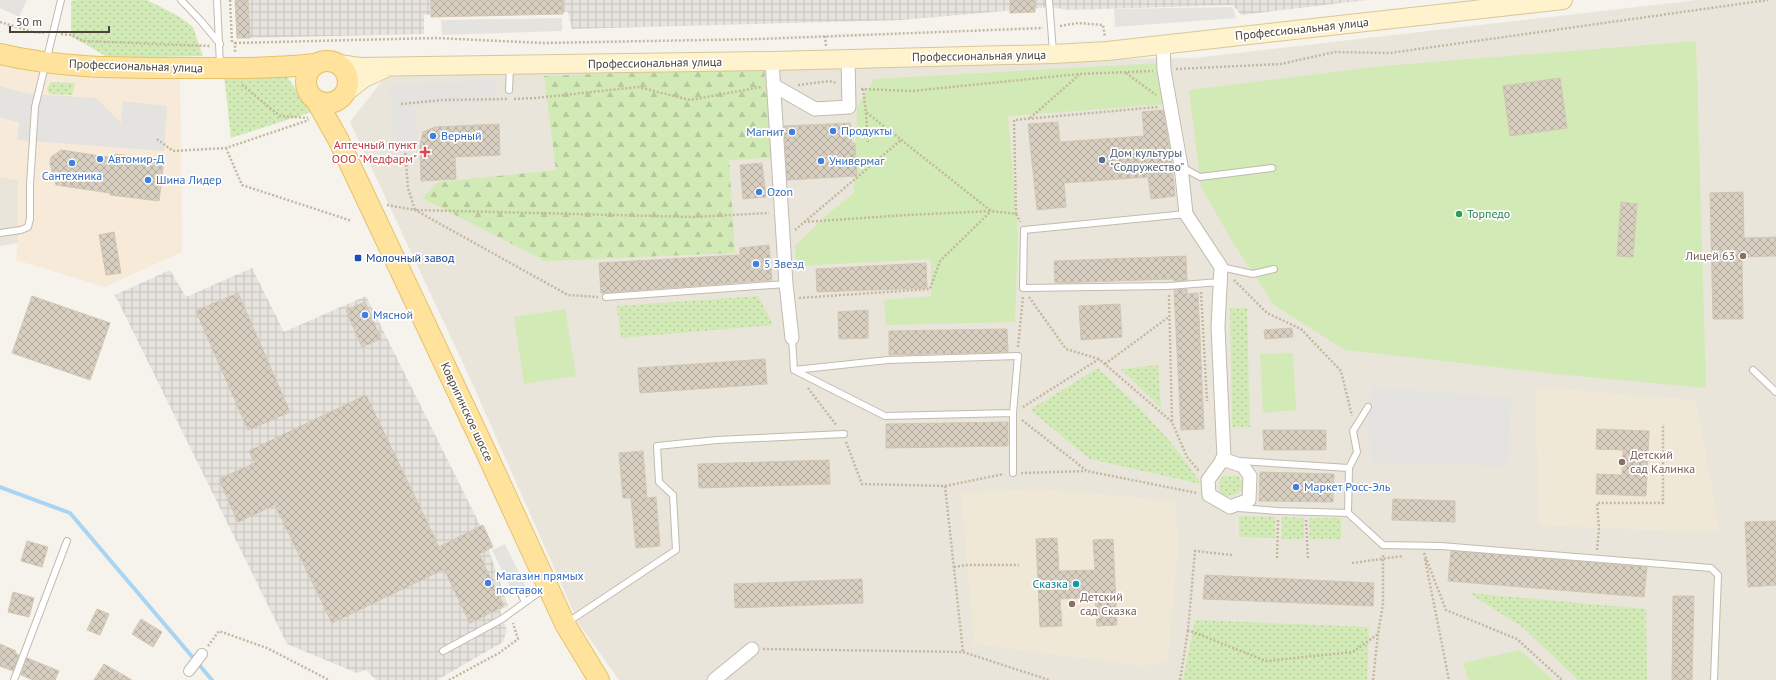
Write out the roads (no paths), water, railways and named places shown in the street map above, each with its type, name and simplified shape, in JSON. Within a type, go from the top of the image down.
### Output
[{"type":"main road","name":"Профессиональная улица","points":[[0,54],[46,62],[90,67],[220,68],[273,67],[316,64],[327,61],[360,67],[772,61],[1053,54],[1107,51],[1563,0]]},
{"type":"main road","points":[[316,64],[308,74],[312,102],[328,104],[343,96],[349,85],[347,73],[339,64]]},
{"type":"main road","name":"Профессиональная улица","points":[[343,96],[364,78],[393,66]]},
{"type":"main road","name":"Профессиональная улица","points":[[273,67],[286,70],[296,75],[312,102]]},
{"type":"main road","name":"Ковригинское шоссе","points":[[339,141],[335,125],[334,112],[343,96]]},
{"type":"main road","name":"Ковригинское шоссе","points":[[312,102],[339,141],[565,624],[599,680]]},
{"type":"street","points":[[1163,44],[1164,70],[1181,166],[1186,214],[1221,267],[1218,327],[1224,458],[1222,459],[1208,480],[1209,495],[1230,507],[1249,500],[1250,476],[1243,466],[1222,459]]},
{"type":"street","points":[[773,85],[815,109],[849,107],[848,59]]},
{"type":"street","points":[[772,61],[786,284],[792,338]]},
{"type":"street","points":[[714,680],[752,649]]},
{"type":"street","points":[[189,671],[202,654]]},
{"type":"lane","points":[[0,233],[21,230],[28,227],[30,219],[30,185],[35,107],[61,0]]},
{"type":"lane","points":[[181,0],[201,21],[220,45]]},
{"type":"lane","points":[[217,0],[220,68]]},
{"type":"lane","points":[[1049,0],[1053,54]]},
{"type":"lane","points":[[509,90],[510,65]]},
{"type":"lane","points":[[1181,166],[1200,177],[1272,168]]},
{"type":"lane","points":[[1186,214],[1024,230],[1023,288],[1168,286],[1220,282]]},
{"type":"lane","points":[[1221,267],[1253,274],[1274,269]]},
{"type":"lane","points":[[606,297],[786,284]]},
{"type":"lane","points":[[792,338],[794,370]]},
{"type":"lane","points":[[794,370],[888,360],[1018,356],[1013,413],[1013,473]]},
{"type":"lane","points":[[794,370],[885,416],[1013,413]]},
{"type":"lane","points":[[1753,370],[1776,392]]},
{"type":"lane","points":[[1348,513],[1349,468],[1357,452],[1353,431],[1368,407]]},
{"type":"lane","points":[[565,624],[676,550],[673,495],[659,482],[657,446],[717,440],[844,434]]},
{"type":"lane","points":[[1222,459],[1349,468]]},
{"type":"lane","points":[[1230,507],[1278,511],[1348,513],[1383,545],[1441,546],[1711,568],[1718,575],[1714,680]]},
{"type":"lane","points":[[14,680],[67,541]]},
{"type":"lane","points":[[442,651],[510,613],[548,586]]},
{"type":"lane","points":[[520,592],[525,602]]},
{"type":"waterway","points":[[0,487],[70,513],[212,680]]},
{"type":"place","name":"Продукты","points":[[833,131]]},
{"type":"place","name":"Магнит","points":[[792,132]]},
{"type":"place","name":"Верный","points":[[433,136]]},
{"type":"place","name":"Аптечный пункт ООО \"Медфарм\"","points":[[425,152]]},
{"type":"place","name":"Автомир-Д","points":[[100,159]]},
{"type":"place","name":"Дом культуры \"Содружество\"","points":[[1102,160]]},
{"type":"place","name":"Универмаг","points":[[821,161]]},
{"type":"place","name":"Сантехника","points":[[72,163]]},
{"type":"place","name":"Шина Лидер","points":[[148,180]]},
{"type":"place","name":"Ozon","points":[[759,192]]},
{"type":"place","name":"Торпедо","points":[[1459,214]]},
{"type":"place","name":"Лицей 63","points":[[1743,256]]},
{"type":"place","name":"Молочный завод","points":[[358,258]]},
{"type":"place","name":"5 Звезд","points":[[756,264]]},
{"type":"place","name":"Мясной","points":[[365,315]]},
{"type":"place","name":"Детский сад Калинка","points":[[1622,462]]},
{"type":"place","name":"Маркет Росс-Эль","points":[[1296,487]]},
{"type":"place","name":"Магазин прямых поставок","points":[[488,583]]},
{"type":"place","name":"Сказка","points":[[1076,584]]},
{"type":"place","name":"Детский сад Сказка","points":[[1072,604]]}]
